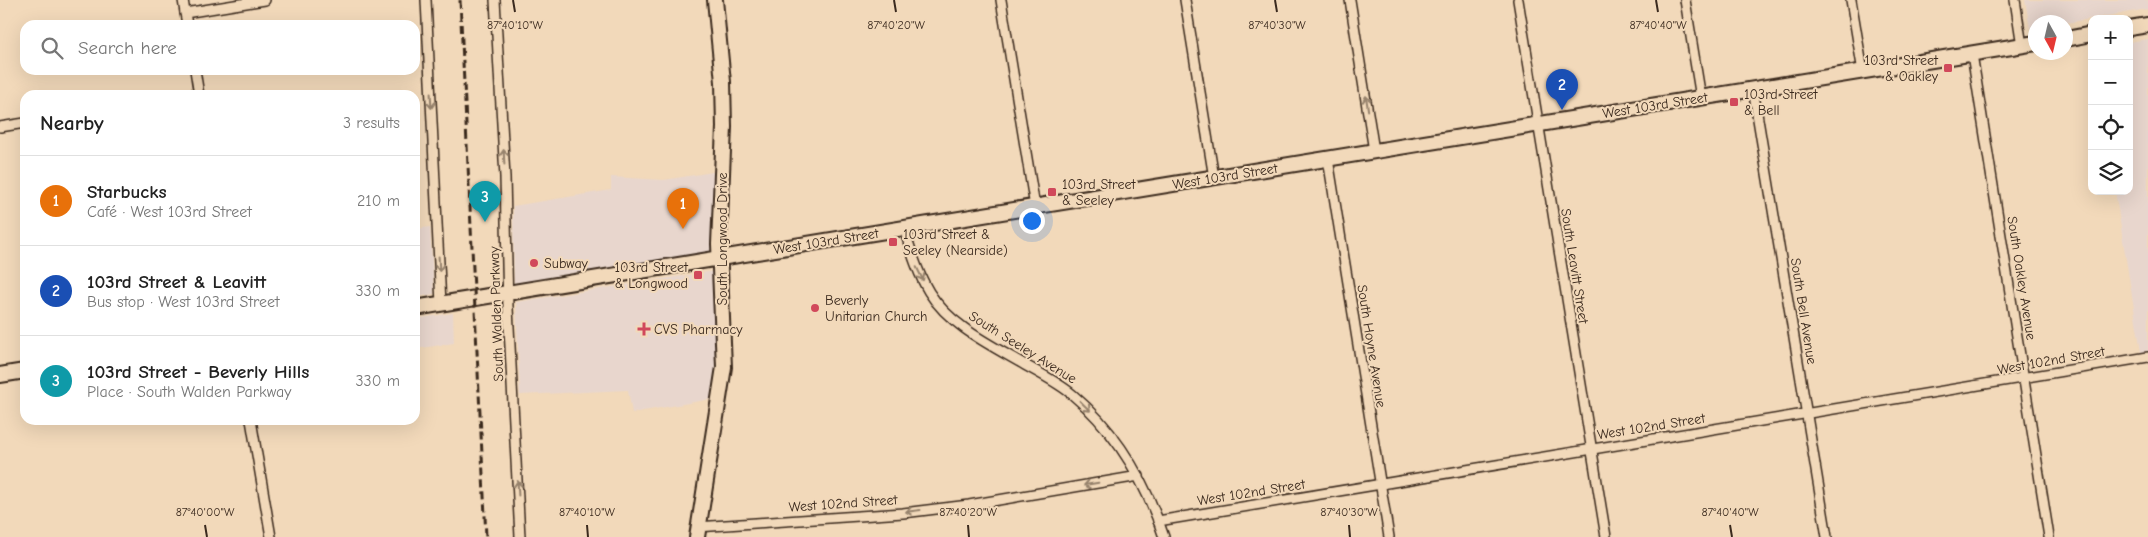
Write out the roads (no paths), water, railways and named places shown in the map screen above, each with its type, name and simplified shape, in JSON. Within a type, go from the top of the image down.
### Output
[{"type":"main road","name":"South Longwood Drive","points":[[697,532],[724,367],[720,259],[724,118],[723,82],[715,0]]},
{"type":"main road","points":[[2133,27],[2148,25]]},
{"type":"main road","points":[[2073,38],[2088,35]]},
{"type":"main road","name":"West 103rd Street","points":[[420,307],[2028,45]]},
{"type":"main road","points":[[0,375],[20,372]]},
{"type":"street","points":[[183,0],[187,20]]},
{"type":"street","points":[[186,13],[265,0]]},
{"type":"street","points":[[426,0],[441,304]]},
{"type":"street","name":"South Walden Parkway","points":[[495,0],[505,177],[508,293],[520,537]]},
{"type":"street","points":[[1001,0],[1035,207]]},
{"type":"street","points":[[1185,0],[1214,178]]},
{"type":"street","points":[[1350,0],[1374,151]]},
{"type":"street","name":"South Leavitt Street","points":[[1518,0],[1606,537]]},
{"type":"street","points":[[1685,0],[1701,98]]},
{"type":"street","points":[[1851,0],[1863,72]]},
{"type":"street","points":[[2015,0],[2028,42]]},
{"type":"street","name":"South Oakley Avenue","points":[[1972,54],[2049,537]]},
{"type":"street","points":[[196,75],[197,90]]},
{"type":"street","name":"South Bell Avenue","points":[[1753,90],[1827,537]]},
{"type":"street","points":[[0,127],[20,124]]},
{"type":"street","name":"South Hoyne Avenue","points":[[1328,159],[1389,537]]},
{"type":"street","name":"South Seeley Avenue","points":[[904,229],[915,264],[930,293],[950,317],[978,337],[1072,394],[1100,420],[1139,476],[1164,537]]},
{"type":"street","name":"West 102nd Street","points":[[1158,521],[2148,358]]},
{"type":"street","points":[[252,425],[271,537]]},
{"type":"street","name":"West 102nd Street","points":[[697,532],[969,505],[1139,476]]},
{"type":"railway","points":[[460,0],[486,537]]},
{"type":"place","name":"103rd Street & Oakley","points":[[1948,68]]},
{"type":"place","name":"103rd Street & Bell","points":[[1734,102]]},
{"type":"place","name":"103rd Street & Leavitt","points":[[1562,110]]},
{"type":"place","name":"103rd Street & Seeley","points":[[1052,192]]},
{"type":"place","name":"103rd Street - Beverly Hills","points":[[485,222]]},
{"type":"place","name":"Starbucks","points":[[683,229]]},
{"type":"place","name":"103rd Street & Seeley (Nearside)","points":[[893,242]]},
{"type":"place","name":"Subway","points":[[534,263]]},
{"type":"place","name":"103rd Street & Longwood","points":[[698,275]]},
{"type":"place","name":"Beverly Unitarian Church","points":[[815,308]]},
{"type":"place","name":"CVS Pharmacy","points":[[644,329]]}]
